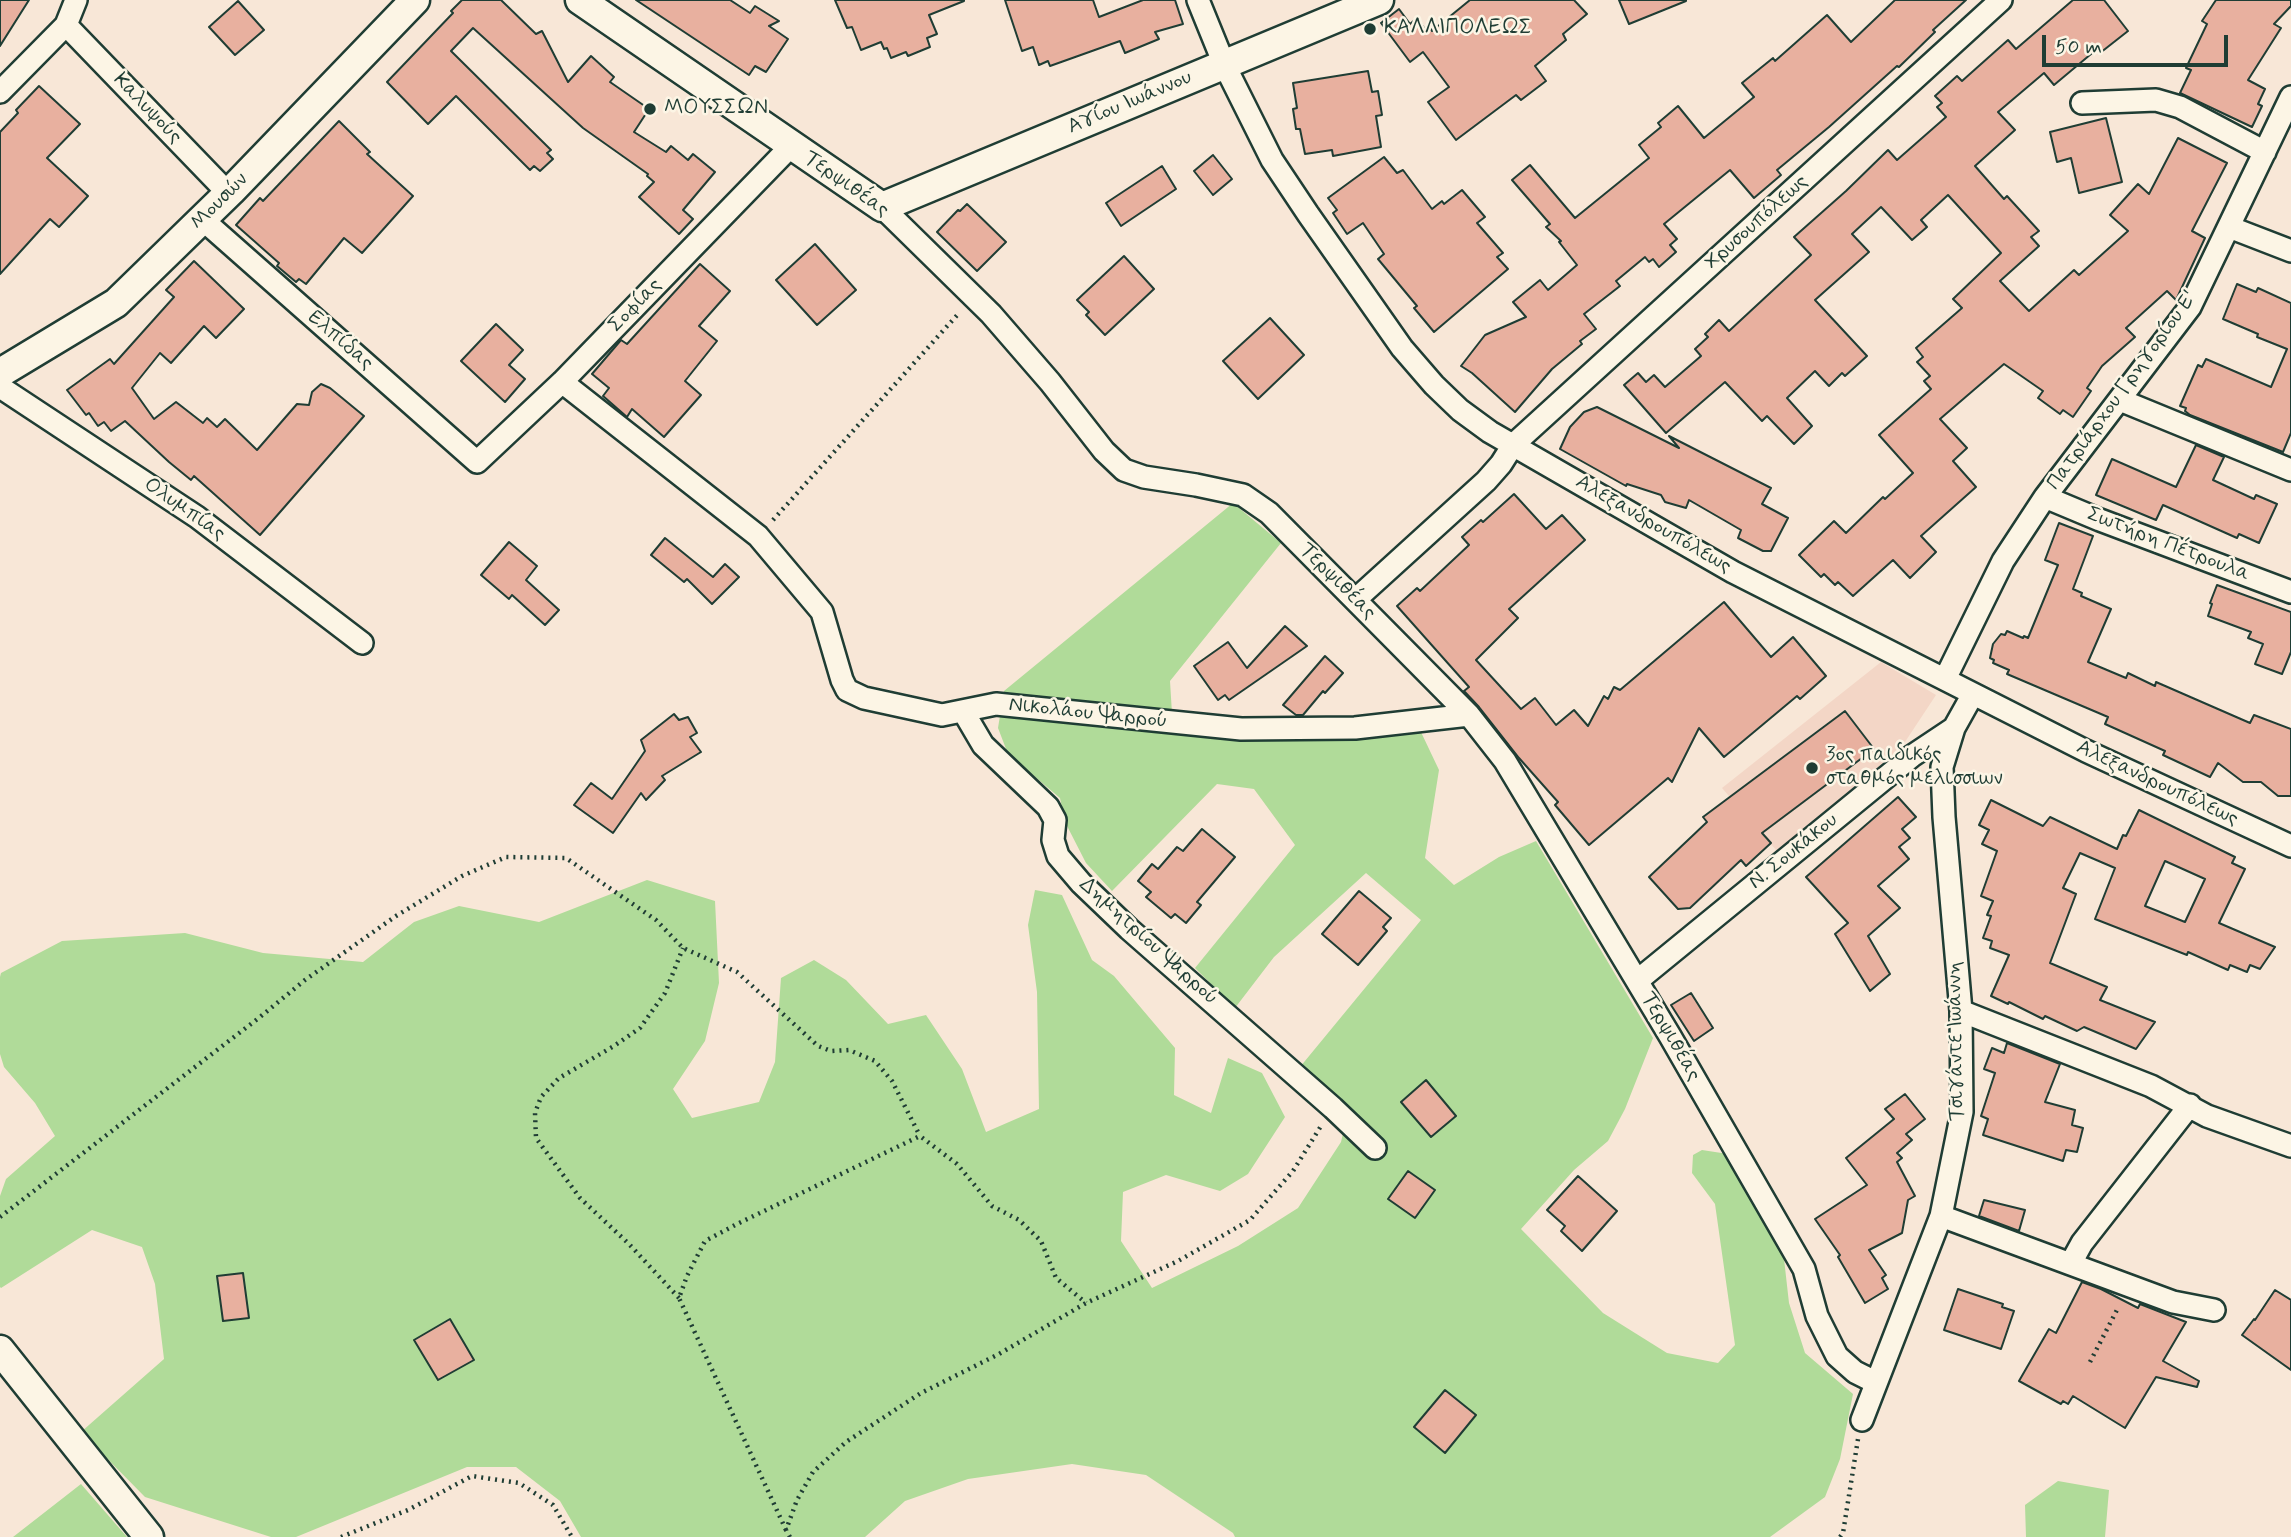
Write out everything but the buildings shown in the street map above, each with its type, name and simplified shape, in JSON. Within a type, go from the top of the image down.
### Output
[{"type":"street","points":[[0,92],[66,25],[76,0]]},
{"type":"street","name":"Μουσών","points":[[0,373],[116,303],[228,193],[415,0]]},
{"type":"street","name":"Τερψιθέας","points":[[580,0],[882,207],[974,297],[1050,382],[1104,451],[1124,470],[1144,477],[1243,495],[1269,513],[1469,715],[1505,761],[1637,981],[1804,1269],[1817,1316],[1837,1356],[1855,1372],[1875,1382]]},
{"type":"street","name":"Αλεξανδρουπόλεως","points":[[1198,0],[1224,64],[1272,160],[1402,348],[1460,410],[1513,446],[1733,572],[2086,751],[2291,846]]},
{"type":"street","name":"Αγίου Ιωάννου","points":[[882,207],[1379,0]]},
{"type":"street","name":"Χρυσουπόλεως","points":[[1355,600],[1486,481],[1502,464],[1513,446],[2001,0]]},
{"type":"street","name":"Καλυψούς","points":[[66,25],[228,193]]},
{"type":"street","name":"Πατριάρχου Γρηγορίου Ε'","points":[[1945,679],[2003,561],[2045,496],[2190,307],[2291,97]]},
{"type":"street","points":[[2082,103],[2156,100],[2180,107],[2265,152]]},
{"type":"street","name":"Σοφίας","points":[[477,462],[562,382],[791,146]]},
{"type":"street","name":"Ελπίδας","points":[[202,219],[477,462]]},
{"type":"street","points":[[2230,226],[2291,251]]},
{"type":"street","name":"Νικολάου Ψαρρού","points":[[562,382],[758,536],[822,612],[847,691],[864,698],[942,715],[996,704],[1241,729],[1355,728],[1469,715]]},
{"type":"street","name":"Ολυμπίας","points":[[0,387],[197,517],[362,643]]},
{"type":"street","points":[[2119,400],[2291,470]]},
{"type":"street","name":"Σωτήρη Πέτρουλα","points":[[2045,496],[2100,520],[2291,592]]},
{"type":"street","name":"Τσιγάντε Ιωάννη","points":[[1862,1420],[1941,1216],[1962,1112],[1961,1011],[1942,767],[1954,728],[1973,694]]},
{"type":"street","name":"Δημητρίου Ψαρρού","points":[[963,710],[983,745],[1048,807],[1055,820],[1053,840],[1058,856],[1081,883],[1374,1147]]},
{"type":"street","name":"Ν. Σουκάκου","points":[[1637,981],[1912,755],[1954,728]]},
{"type":"street","points":[[1961,1011],[2151,1086],[2207,1116],[2291,1146]]},
{"type":"street","points":[[2071,1264],[2082,1243],[2190,1105]]},
{"type":"street","points":[[1941,1216],[2173,1302],[2214,1310]]},
{"type":"street","points":[[0,1350],[149,1537]]},
{"type":"path","points":[[758,536],[974,297]]},
{"type":"path","points":[[0,1217],[305,980],[396,916],[462,876],[506,857],[566,858],[656,920],[683,948],[737,972],[817,1046],[831,1051],[849,1051],[876,1062],[892,1081],[920,1136],[957,1164],[992,1206],[1019,1220],[1041,1241],[1056,1278],[1086,1303]]},
{"type":"path","points":[[683,948],[665,993],[640,1028],[559,1078],[541,1097],[535,1113],[536,1138],[580,1198],[629,1244],[680,1298],[790,1537]]},
{"type":"path","points":[[786,1530],[797,1500],[813,1472],[846,1441],[921,1393],[999,1354],[1086,1303],[1178,1261],[1250,1220],[1293,1171],[1333,1108]]},
{"type":"path","points":[[680,1298],[687,1276],[705,1241],[920,1136]]},
{"type":"path","points":[[2090,1362],[2129,1286]]},
{"type":"path","points":[[1843,1536],[1862,1420]]},
{"type":"path","points":[[341,1537],[408,1510],[472,1476],[519,1483],[553,1505],[572,1537]]},
{"type":"shaded area","name":"3ος παιδικός σταθμός μελισσιων","points":[[1881,662],[1936,695],[1901,748],[1777,851],[1722,788]]},
{"type":"green space","points":[[1233,503],[1281,543],[1170,681],[1173,730],[1232,739],[1340,741],[1420,730],[1439,770],[1425,858],[1454,885],[1499,857],[1536,841],[1653,1038],[1625,1109],[1608,1141],[1574,1170],[1521,1229],[1603,1313],[1667,1353],[1718,1363],[1735,1345],[1715,1204],[1692,1173],[1693,1155],[1702,1150],[1728,1154],[1783,1250],[1789,1303],[1805,1353],[1853,1394],[1840,1459],[1825,1497],[1770,1537],[1235,1537],[1233,1533],[1146,1475],[1072,1464],[968,1479],[905,1501],[865,1537],[581,1537],[560,1501],[516,1467],[467,1467],[296,1537],[271,1537],[145,1497],[81,1432],[164,1359],[155,1284],[142,1247],[92,1230],[0,1287],[0,1196],[6,1179],[55,1136],[35,1103],[4,1067],[0,1054],[0,977],[1,973],[62,941],[185,933],[263,953],[363,962],[414,922],[459,906],[539,922],[647,880],[715,901],[719,983],[705,1041],[673,1089],[692,1118],[759,1102],[775,1062],[781,978],[814,960],[846,980],[888,1024],[926,1015],[962,1069],[986,1132],[1039,1109],[1037,992],[1028,925],[1035,890],[1062,895],[1092,960],[1114,976],[1175,1048],[1174,1095],[1211,1113],[1228,1058],[1262,1073],[1285,1117],[1248,1174],[1220,1191],[1166,1175],[1123,1192],[1121,1241],[1152,1288],[1238,1246],[1298,1208],[1341,1142],[1349,1108],[1300,1067],[1421,920],[1366,873],[1274,957],[1235,1008],[1195,968],[1295,845],[1254,789],[1217,784],[1112,891],[1086,863],[1065,822],[1060,798],[1008,754],[998,728],[1004,691]]},
{"type":"green space","points":[[2058,1481],[2109,1490],[2105,1537],[2026,1537],[2025,1505]]},
{"type":"green space","points":[[81,1484],[127,1537],[13,1537]]},
{"type":"place","name":"ΚΑΛΛΙΠΟΛΕΩΣ","points":[[1370,29]]},
{"type":"place","name":"ΜΟΥΣΣΩΝ","points":[[650,109]]},
{"type":"place","name":"3ος παιδικός σταθμός μελισσιων","points":[[1812,768]]}]
